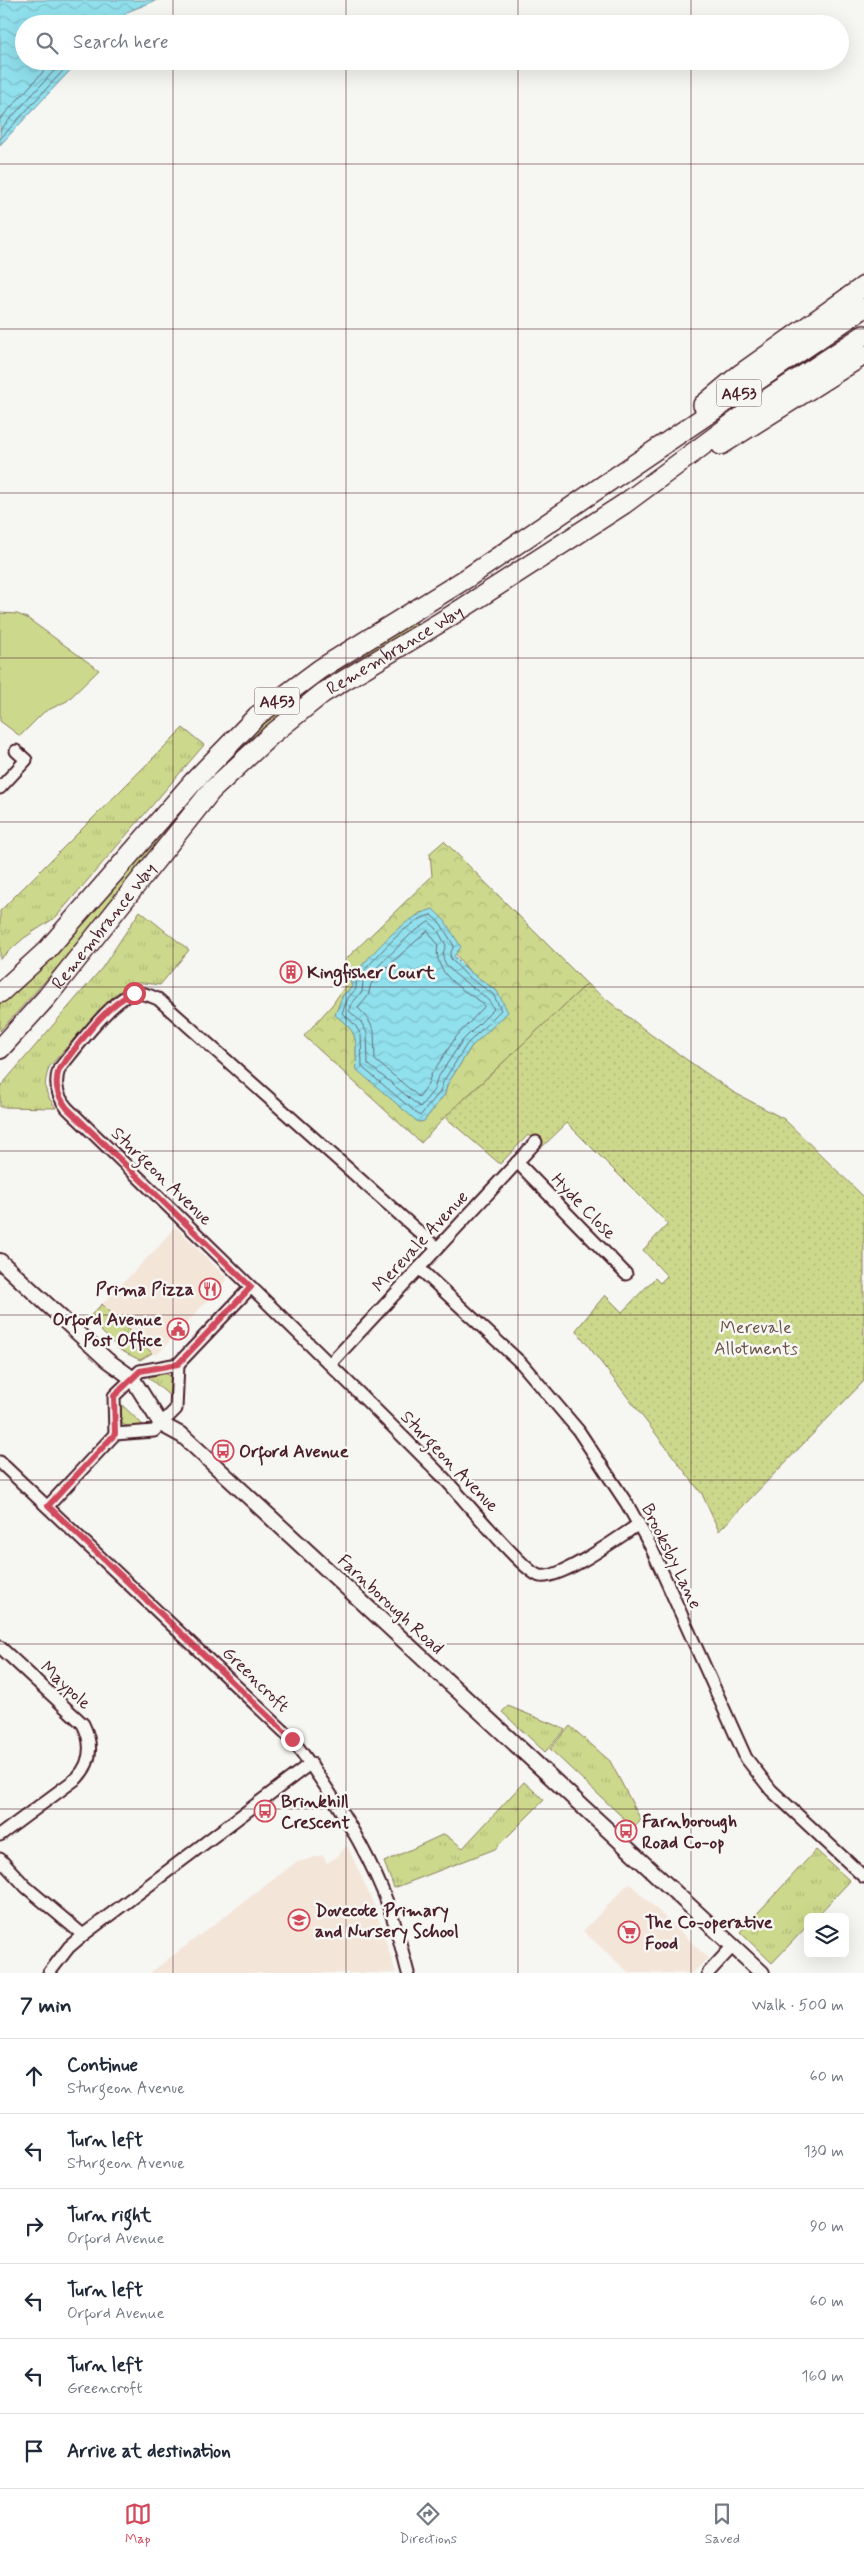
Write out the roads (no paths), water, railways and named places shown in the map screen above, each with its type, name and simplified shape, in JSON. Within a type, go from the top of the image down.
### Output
[{"type":"highway","points":[[614,479],[738,375],[864,286]]},
{"type":"highway","name":"Remembrance Way","points":[[0,993],[46,950],[144,836],[257,716],[320,669],[467,578],[864,308]]},
{"type":"highway","name":"Remembrance Way","points":[[0,1049],[58,982],[211,791],[271,735],[323,693],[449,617],[624,504],[752,409],[864,335]]},
{"type":"highway","points":[[624,504],[783,408],[864,355]]},
{"type":"street","points":[[0,788],[26,760],[16,751]]},
{"type":"street","name":"Sturgeon Avenue","points":[[437,1248],[158,999],[143,994],[126,995],[106,1014],[59,1069],[56,1082],[58,1094],[67,1108],[330,1364],[467,1501],[532,1574],[547,1577],[562,1572],[639,1524]]},
{"type":"street","name":"Merevale Avenue","points":[[330,1364],[536,1142]]},
{"type":"street","name":"Hyde Close","points":[[517,1162],[626,1274]]},
{"type":"street","name":"Farnborough Road","points":[[0,1261],[107,1360],[132,1378],[161,1424],[183,1436],[762,1973]]},
{"type":"street","name":"Brooksby Lane","points":[[419,1268],[540,1383],[583,1437],[639,1524],[650,1545],[746,1758],[772,1790],[864,1877]]},
{"type":"street","points":[[115,1434],[114,1396],[140,1371],[178,1364],[251,1287]]},
{"type":"street","points":[[48,1506],[115,1434],[154,1431],[177,1408],[178,1364]]},
{"type":"street","name":"Greencroft","points":[[0,1462],[263,1709],[292,1739],[311,1764],[348,1823],[378,1881],[389,1908],[408,1973]]},
{"type":"street","name":"Maypole","points":[[0,1646],[83,1724],[89,1735],[90,1748],[84,1770],[77,1778],[0,1835]]},
{"type":"street","points":[[49,1973],[69,1947],[83,1935],[311,1764]]},
{"type":"street","points":[[0,1859],[26,1887],[83,1935]]},
{"type":"street","points":[[708,1973],[733,1946]]},
{"type":"water","points":[[0,0],[157,0],[127,12],[125,15],[15,15],[15,70],[71,70],[0,145]]},
{"type":"water","points":[[433,909],[445,921],[461,947],[454,956],[470,972],[497,991],[508,1012],[471,1047],[447,1085],[445,1094],[424,1121],[418,1122],[357,1070],[356,1044],[353,1033],[335,1015],[343,995],[352,987],[350,979],[387,938],[409,921]]},
{"type":"place","name":"Kingfisher Court","points":[[291,972]]},
{"type":"place","name":"Prima Pizza","points":[[210,1289]]},
{"type":"place","name":"Orford Avenue Post Office","points":[[178,1329]]},
{"type":"place","name":"Orford Avenue","points":[[223,1451]]},
{"type":"place","name":"Brinkhill Crescent","points":[[265,1811]]},
{"type":"place","name":"Farnborough Road Co-op","points":[[626,1831]]},
{"type":"place","name":"Dovecote Primary and Nursery School","points":[[299,1920]]},
{"type":"place","name":"The Co-operative Food","points":[[629,1932]]},
{"type":"park label","name":"Merevale Allotments","points":[[756,1337]]}]
